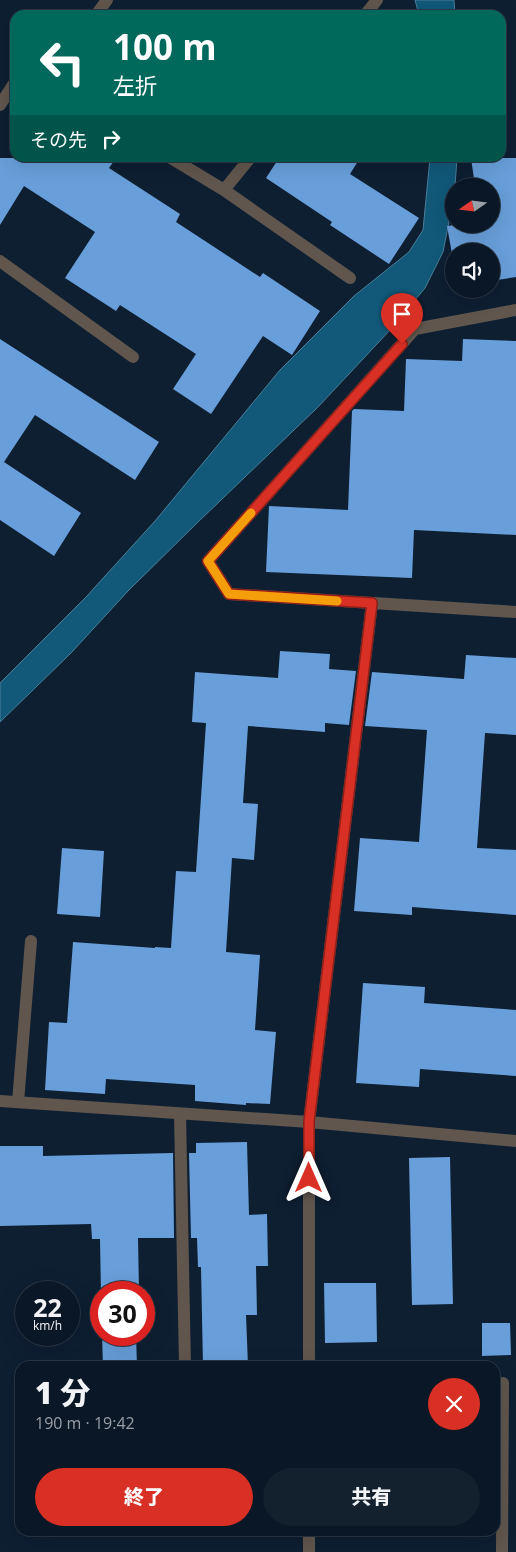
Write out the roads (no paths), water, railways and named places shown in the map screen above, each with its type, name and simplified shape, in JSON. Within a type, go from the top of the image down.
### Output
[{"type":"street","points":[[369,10],[377,0]]},
{"type":"street","points":[[0,105],[10,90]]},
{"type":"street","points":[[178,162],[224,190],[350,278]]},
{"type":"street","points":[[224,190],[247,162]]},
{"type":"street","points":[[0,261],[134,357]]},
{"type":"street","points":[[516,310],[414,329],[208,561],[229,594],[516,612]]},
{"type":"street","points":[[309,1361],[309,1122],[372,603]]},
{"type":"street","points":[[18,1102],[31,941]]},
{"type":"street","points":[[0,1101],[309,1122],[516,1141]]},
{"type":"street","points":[[180,1114],[185,1361]]},
{"type":"street","points":[[502,1383],[502,1552]]},
{"type":"street","points":[[309,1536],[309,1552]]},
{"type":"water","points":[[415,0],[454,0],[455,10],[418,10]]},
{"type":"water","points":[[430,162],[457,162],[456,178],[445,178],[445,233],[447,233],[443,252],[425,288],[390,330],[318,407],[128,591],[71,653],[0,722],[0,683],[86,597],[155,521],[280,370],[354,296],[409,252],[423,230]]}]
